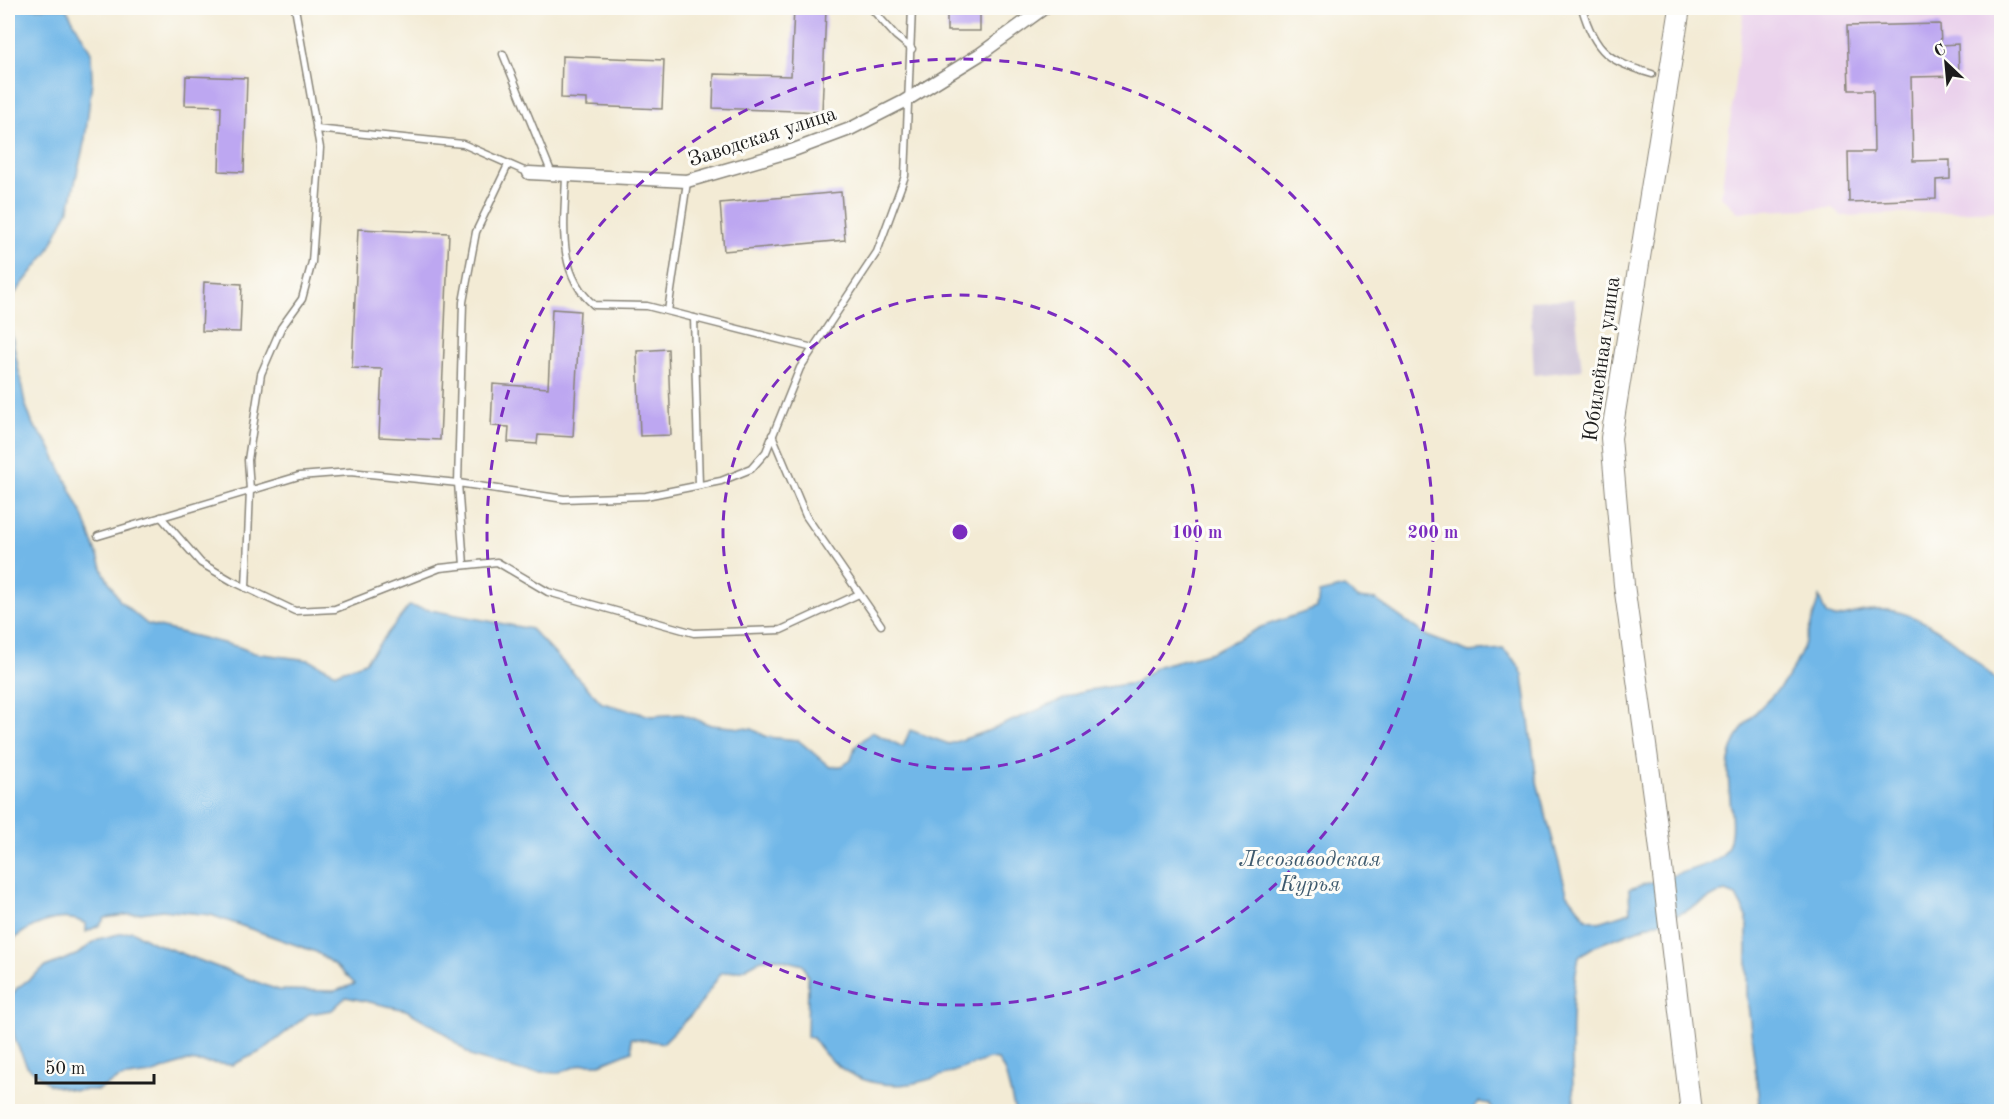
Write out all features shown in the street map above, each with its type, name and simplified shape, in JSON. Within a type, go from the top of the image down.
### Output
[{"type":"main road","name":"Юбилейная улица","points":[[1680,8],[1611,438],[1624,585],[1657,825],[1691,1112]]},
{"type":"street","name":"Заводская улица","points":[[529,173],[687,181],[791,151],[850,129],[908,99],[979,55],[1037,9]]},
{"type":"lane","points":[[246,588],[250,490],[248,460],[261,374],[276,338],[302,299],[312,262],[320,148],[295,8]]},
{"type":"lane","points":[[871,8],[896,36],[912,49]]},
{"type":"lane","points":[[98,537],[299,476],[350,472],[458,483],[564,499],[646,496],[721,481],[751,469],[766,452],[800,368],[877,252],[905,176],[912,8]]},
{"type":"lane","points":[[1582,8],[1587,27],[1599,48],[1619,64],[1652,74]]},
{"type":"lane","points":[[504,54],[552,174]]},
{"type":"lane","points":[[316,129],[463,144],[529,173]]},
{"type":"lane","points":[[464,566],[458,483],[463,302],[476,232],[508,165]]},
{"type":"lane","points":[[566,175],[564,255],[574,282],[594,305],[647,306],[813,348]]},
{"type":"lane","points":[[668,311],[687,181]]},
{"type":"lane","points":[[694,318],[699,486]]},
{"type":"lane","points":[[772,435],[806,516],[881,625]]},
{"type":"lane","points":[[161,517],[201,563],[246,588],[295,611],[335,609],[440,568],[497,562],[548,592],[694,633],[781,630],[859,594]]},
{"type":"shaded area","points":[[1744,8],[2001,8],[2001,210],[1842,216],[1832,208],[1738,212],[1721,196]]},
{"type":"shaded area","points":[[1574,299],[1582,370],[1534,375],[1530,301]]},
{"type":"water","points":[[8,8],[66,8],[91,52],[92,81],[85,139],[69,209],[47,253],[9,301],[8,315]]},
{"type":"water","name":"Лесозаводская Курья","points":[[8,315],[25,403],[33,425],[48,443],[83,515],[104,573],[120,601],[147,624],[239,647],[254,653],[309,660],[336,673],[365,662],[409,606],[531,629],[602,703],[651,716],[682,714],[711,725],[752,729],[767,737],[798,740],[830,767],[842,766],[851,760],[855,747],[872,732],[903,747],[910,730],[949,744],[985,732],[1083,691],[1134,683],[1158,666],[1212,652],[1261,627],[1317,608],[1319,593],[1344,587],[1357,598],[1376,600],[1427,636],[1469,652],[1503,649],[1517,663],[1523,675],[1537,782],[1567,893],[1586,918],[1599,922],[1630,912],[1629,889],[1714,861],[1727,850],[1732,826],[1728,772],[1733,747],[1744,725],[1777,691],[1792,671],[1806,640],[1819,597],[1826,614],[1833,618],[1880,610],[1904,613],[1950,638],[2001,685],[2001,1111],[1962,1109],[1940,1112],[1760,1111],[1747,996],[1747,917],[1736,896],[1726,892],[1717,894],[1684,912],[1595,946],[1579,956],[1572,1029],[1574,1103],[1578,1112],[1491,1111],[1490,1104],[1479,1102],[1470,1112],[1015,1111],[1005,1072],[998,1060],[989,1059],[938,1077],[894,1085],[866,1080],[842,1068],[821,1050],[813,1038],[807,1037],[808,977],[803,965],[776,958],[762,959],[742,970],[721,973],[697,1009],[663,1043],[631,1038],[632,1051],[600,1064],[583,1064],[558,1073],[521,1071],[473,1057],[439,1029],[406,1010],[346,997],[332,1010],[309,1014],[262,1051],[232,1065],[187,1061],[151,1074],[120,1078],[98,1090],[74,1090],[50,1085],[27,1066],[15,1040],[8,1004],[16,989],[45,967],[76,955],[98,939],[132,931],[154,943],[278,990],[335,991],[355,984],[335,965],[316,952],[211,915],[162,910],[105,918],[100,925],[86,932],[86,924],[76,920],[55,919],[34,926],[8,944]]},
{"type":"building","points":[[794,8],[826,8],[822,112],[713,108],[714,74],[791,76]]},
{"type":"building","points":[[947,8],[980,8],[980,31],[947,31]]},
{"type":"building","points":[[1940,24],[1941,45],[1958,44],[1959,76],[1911,77],[1913,161],[1950,160],[1950,179],[1936,180],[1936,199],[1849,202],[1848,152],[1874,152],[1873,90],[1849,90],[1847,26]]},
{"type":"building","points":[[562,56],[664,60],[662,109],[587,106],[587,99],[561,98]]},
{"type":"building","points":[[186,76],[247,78],[244,172],[219,171],[221,106],[185,105]]},
{"type":"building","points":[[841,192],[845,240],[724,251],[720,203]]},
{"type":"building","points":[[358,229],[449,233],[440,440],[379,437],[382,369],[352,368]]},
{"type":"building","points":[[204,282],[242,284],[240,332],[202,331]]},
{"type":"building","points":[[552,309],[580,311],[573,437],[538,435],[537,444],[508,442],[509,427],[491,426],[493,384],[548,388]]},
{"type":"building","points":[[668,349],[671,435],[640,436],[637,351]]}]
